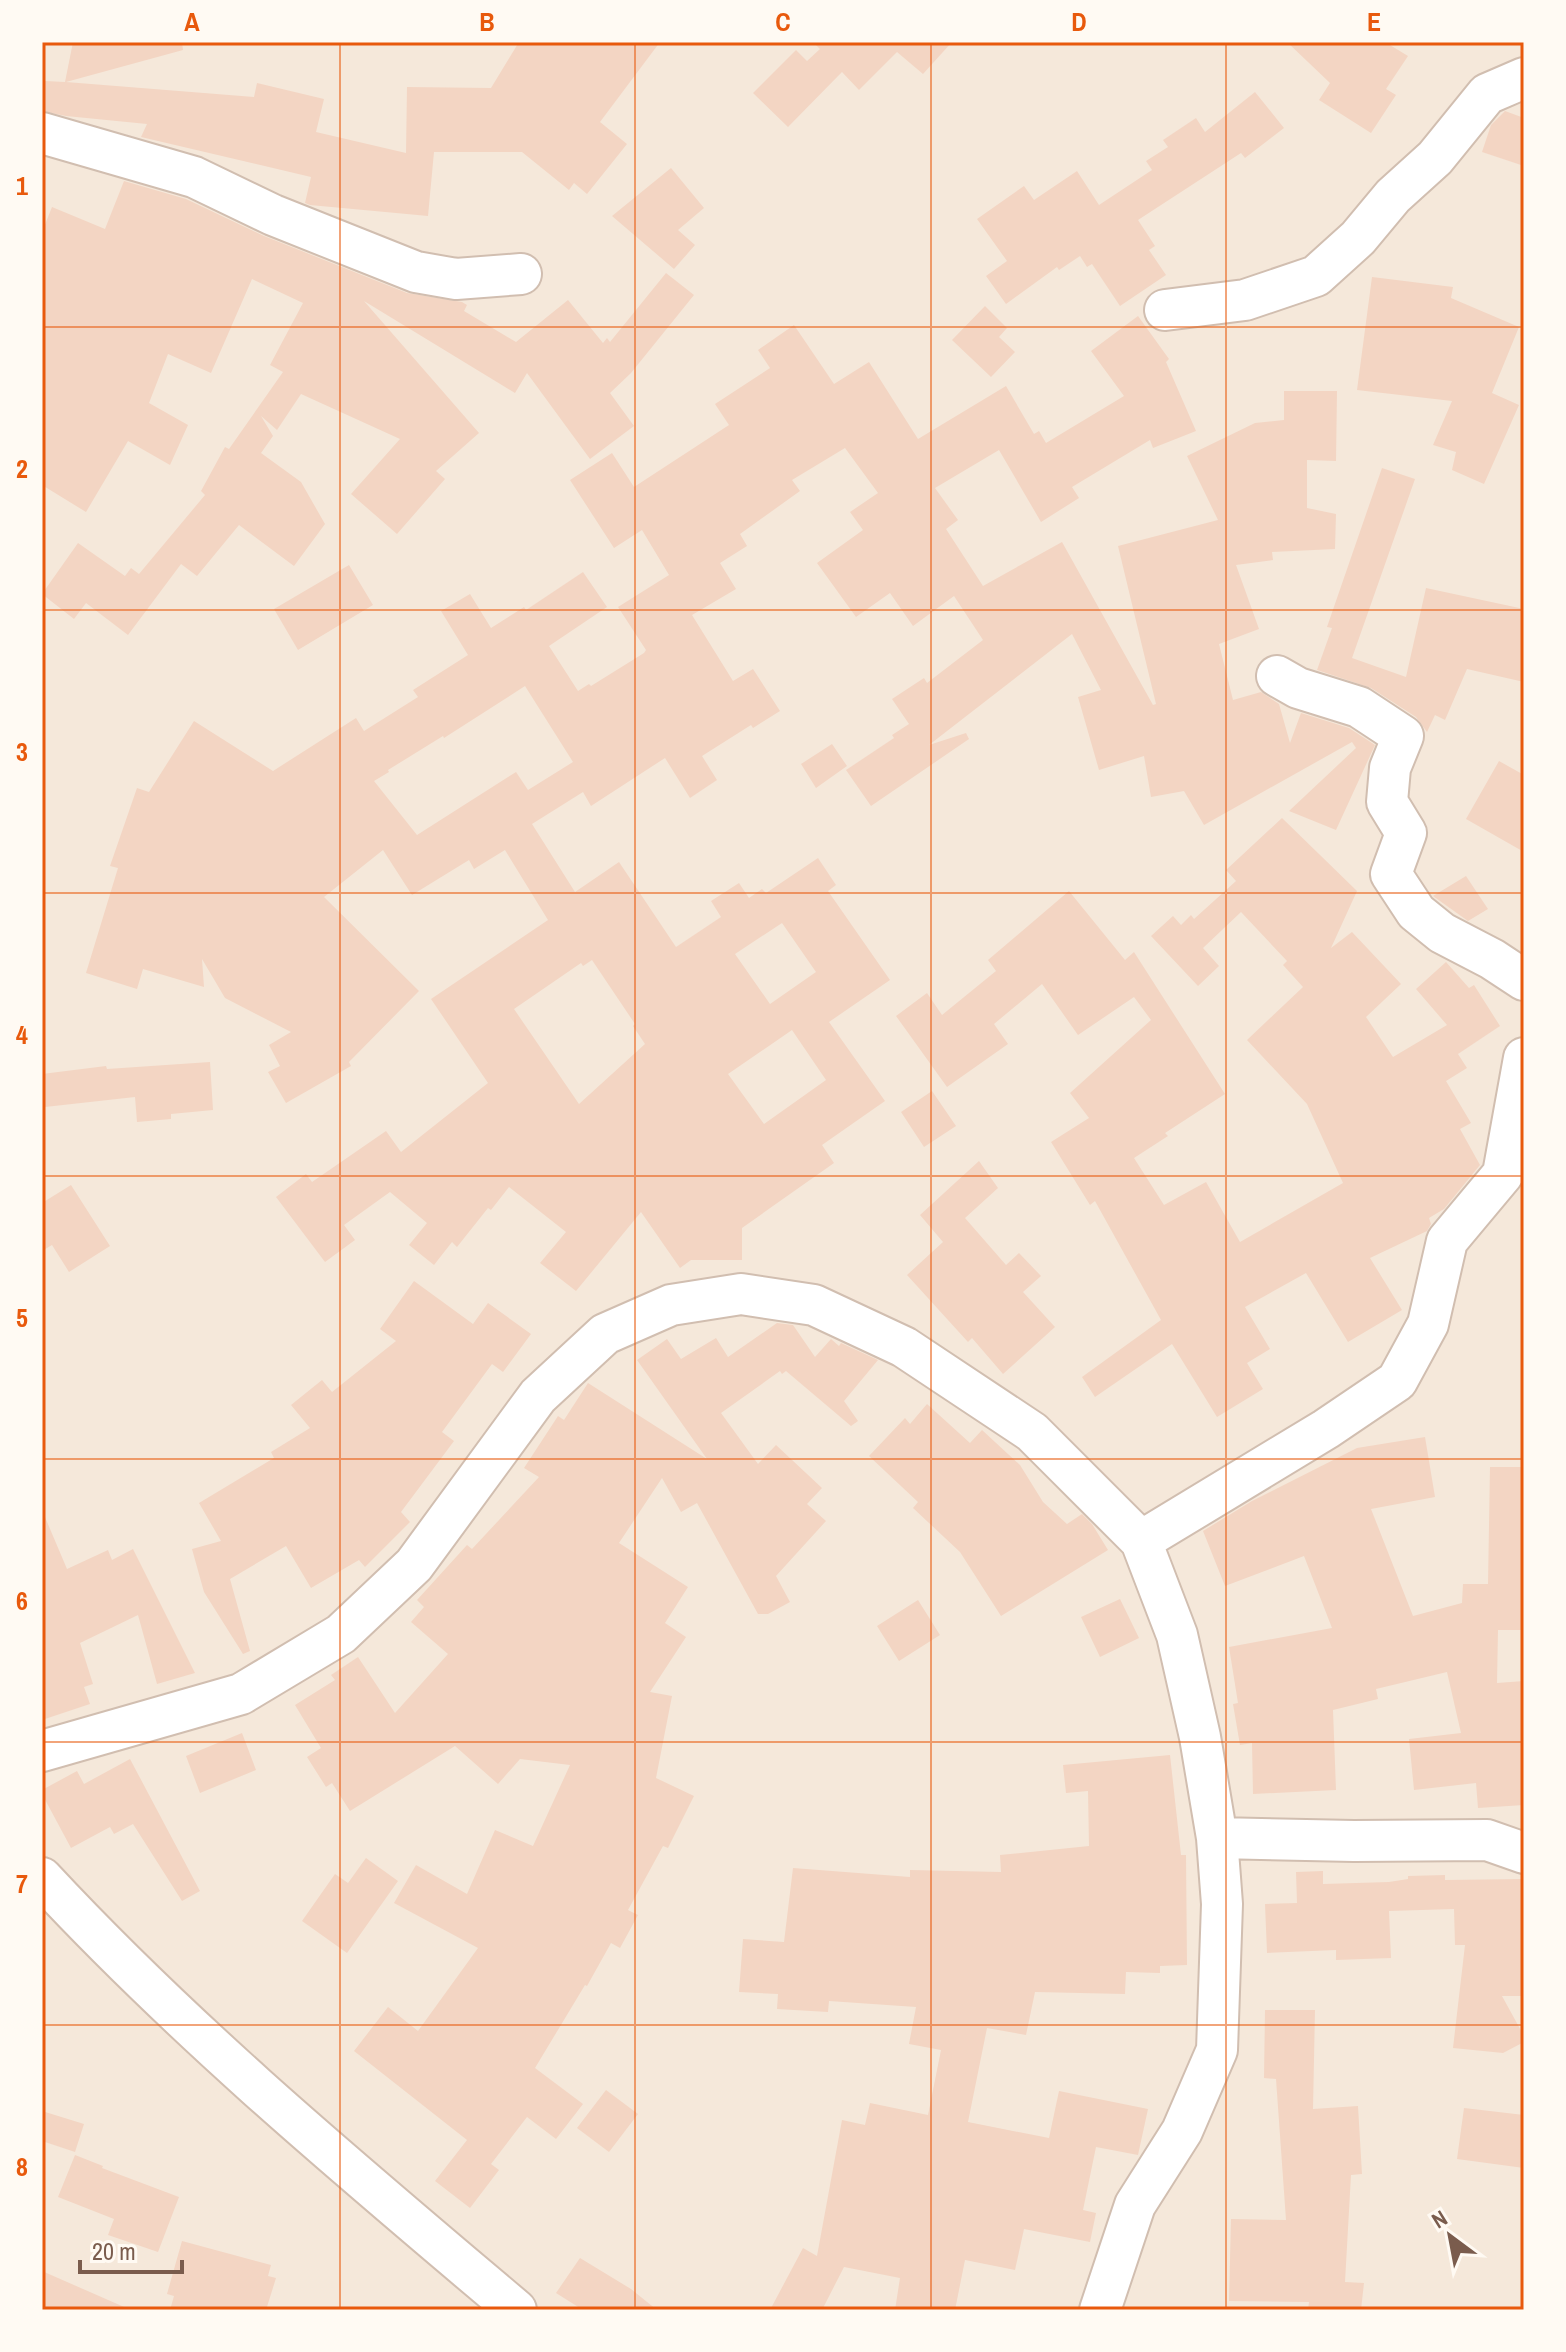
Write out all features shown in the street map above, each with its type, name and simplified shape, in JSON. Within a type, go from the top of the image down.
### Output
[{"type":"street","points":[[1165,310],[1245,300],[1316,276],[1358,238],[1393,196],[1435,158],[1487,94],[1524,78]]},
{"type":"street","points":[[42,133],[194,177],[273,215],[416,272],[456,279],[521,274]]},
{"type":"street","points":[[1277,676],[1298,688],[1359,707],[1403,736],[1390,768],[1387,802],[1406,833],[1391,874],[1416,912],[1442,933],[1524,980]]},
{"type":"street","points":[[1141,1541],[1326,1429],[1397,1381],[1428,1324],[1447,1241],[1503,1174],[1524,1058]]},
{"type":"street","points":[[42,1751],[241,1694],[341,1634],[414,1565],[538,1396],[605,1334],[671,1305],[741,1294],[814,1305],[904,1347],[1032,1432],[1141,1541],[1177,1635],[1200,1737],[1217,1838],[1222,1904],[1217,2050],[1182,2131],[1135,2205],[1100,2310]]},
{"type":"street","points":[[1217,1838],[1487,1840],[1524,1853]]},
{"type":"street","points":[[42,1878],[216,2051],[516,2310]]},
{"type":"shaded area","points":[[42,42],[1524,42],[1524,2310],[42,2310]]},
{"type":"building","points":[[73,42],[182,42],[183,50],[66,82],[254,97],[257,83],[324,99],[316,132],[406,153],[407,87],[491,88],[519,42],[660,42],[600,122],[627,144],[587,194],[574,183],[569,190],[522,152],[434,152],[428,216],[310,205],[305,203],[311,177],[141,137],[147,124],[42,111],[45,81],[65,82]]},
{"type":"building","points":[[813,42],[952,42],[923,74],[897,52],[859,90],[842,72],[788,127],[753,93],[796,50],[807,61],[820,49]]},
{"type":"building","points":[[1287,42],[1385,42],[1408,56],[1386,89],[1396,95],[1371,133],[1319,100],[1330,83]]},
{"type":"building","points":[[1255,92],[1284,128],[1245,158],[1241,153],[1138,220],[1155,246],[1149,250],[1166,275],[1120,306],[1092,264],[1087,267],[1080,256],[1059,270],[1057,267],[1006,304],[986,276],[1007,261],[977,219],[1024,186],[1034,200],[1077,171],[1099,205],[1152,170],[1146,161],[1168,147],[1163,140],[1196,118],[1205,132]]},
{"type":"building","points":[[1505,111],[1524,118],[1524,166],[1482,152],[1491,125]]},
{"type":"building","points":[[671,168],[704,208],[678,230],[695,245],[674,269],[612,216]]},
{"type":"building","points":[[124,181],[186,199],[264,236],[407,293],[462,302],[467,305],[464,311],[516,342],[568,300],[603,343],[607,338],[610,342],[666,273],[694,295],[631,373],[610,393],[634,426],[590,459],[527,373],[515,393],[364,301],[479,433],[436,471],[445,479],[397,534],[351,494],[400,439],[301,394],[277,430],[261,416],[273,436],[261,453],[301,482],[325,524],[294,566],[239,525],[197,576],[181,564],[128,635],[86,603],[74,619],[42,594],[78,543],[125,576],[131,568],[139,574],[205,495],[201,491],[225,447],[229,449],[283,372],[270,365],[303,303],[252,279],[211,373],[168,354],[149,403],[188,425],[170,465],[128,441],[86,512],[42,485],[42,232],[52,207],[105,229]]},
{"type":"building","points":[[1372,277],[1453,287],[1451,298],[1519,327],[1492,393],[1519,405],[1484,484],[1452,470],[1456,452],[1433,445],[1452,401],[1357,390]]},
{"type":"building","points":[[985,306],[1007,328],[999,337],[1015,352],[991,377],[952,340]]},
{"type":"building","points":[[1138,316],[1169,359],[1166,362],[1196,431],[1153,448],[1150,440],[1072,487],[1079,498],[1041,522],[999,450],[935,488],[958,520],[946,529],[983,586],[1062,542],[1153,705],[1156,704],[1118,546],[1218,520],[1187,456],[1255,423],[1284,420],[1284,391],[1337,391],[1336,461],[1307,460],[1307,508],[1336,514],[1335,549],[1272,552],[1273,560],[1236,565],[1259,629],[1219,644],[1233,700],[1261,692],[1279,704],[1290,743],[1301,713],[1349,728],[1375,745],[1336,830],[1289,811],[1356,748],[1352,742],[1204,825],[1184,791],[1151,797],[1144,756],[1099,770],[1078,697],[1101,690],[1072,634],[929,745],[966,733],[969,739],[871,806],[846,770],[894,738],[892,735],[909,724],[892,699],[924,678],[927,683],[983,640],[954,596],[913,626],[890,593],[856,617],[817,563],[863,530],[850,512],[878,493],[845,448],[792,480],[800,491],[740,534],[747,546],[720,563],[736,589],[692,615],[733,681],[753,669],[780,711],[702,756],[717,780],[690,798],[665,758],[591,806],[583,792],[532,824],[575,892],[619,862],[676,947],[721,917],[711,901],[739,883],[749,898],[762,889],[766,893],[818,858],[836,885],[828,891],[890,980],[829,1022],[885,1101],[822,1145],[834,1163],[742,1228],[742,1260],[691,1260],[680,1268],[641,1212],[576,1291],[540,1263],[566,1232],[509,1187],[457,1247],[452,1242],[434,1265],[409,1245],[427,1223],[390,1192],[344,1225],[355,1240],[325,1262],[276,1197],[306,1174],[312,1182],[386,1131],[401,1152],[488,1083],[431,999],[548,920],[505,850],[474,869],[469,860],[412,895],[383,850],[324,897],[419,991],[349,1062],[351,1066],[286,1103],[268,1072],[280,1066],[269,1045],[291,1032],[225,998],[202,959],[204,987],[143,969],[137,989],[86,973],[118,868],[110,866],[137,788],[149,792],[194,721],[273,771],[356,718],[364,731],[418,697],[413,690],[468,655],[441,611],[470,594],[491,628],[524,607],[526,610],[583,572],[607,607],[549,646],[578,691],[644,653],[646,650],[618,607],[669,575],[642,530],[614,548],[570,480],[612,453],[634,487],[729,425],[715,404],[770,368],[758,350],[794,325],[834,384],[869,362],[918,439],[1006,386],[1034,434],[1039,431],[1046,443],[1124,396],[1091,351]],"holes":[[[525,686],[573,762],[528,790],[516,772],[417,835],[374,781]],[[782,923],[816,972],[770,1004],[735,954]],[[592,960],[645,1044],[579,1104],[514,1009],[581,963],[583,966]],[[792,1030],[826,1080],[764,1124],[728,1074]]]},
{"type":"building","points":[[1382,468],[1415,479],[1352,658],[1406,677],[1426,588],[1524,609],[1524,682],[1467,669],[1445,720],[1435,715],[1427,732],[1416,717],[1371,688],[1317,670],[1332,628],[1327,627]]},
{"type":"building","points":[[349,565],[373,605],[298,650],[274,609]]},
{"type":"building","points":[[832,744],[847,766],[816,788],[801,764]]},
{"type":"building","points":[[1499,761],[1524,775],[1524,852],[1466,819]]},
{"type":"building","points":[[1282,818],[1357,891],[1331,948],[1352,932],[1401,984],[1366,1017],[1393,1057],[1447,1025],[1416,989],[1446,962],[1469,988],[1474,985],[1500,1026],[1458,1054],[1467,1068],[1446,1081],[1471,1123],[1460,1129],[1480,1165],[1444,1209],[1429,1218],[1431,1224],[1427,1231],[1370,1258],[1402,1310],[1348,1342],[1306,1273],[1245,1307],[1270,1349],[1247,1363],[1263,1389],[1217,1417],[1172,1344],[1095,1397],[1082,1377],[1161,1320],[1095,1201],[1090,1205],[1051,1142],[1089,1118],[1070,1093],[1151,1020],[1134,997],[1078,1035],[1042,984],[994,1024],[1008,1044],[947,1087],[896,1016],[927,993],[942,1015],[996,971],[988,960],[1069,891],[1125,960],[1134,952],[1225,1094],[1165,1133],[1168,1136],[1134,1158],[1164,1205],[1206,1182],[1240,1242],[1343,1183],[1307,1104],[1247,1040],[1303,987],[1283,965],[1287,961],[1241,912],[1203,948],[1219,966],[1198,986],[1151,936],[1173,916],[1181,925],[1191,915],[1194,919],[1236,881],[1226,870]]},
{"type":"building","points":[[1466,876],[1488,909],[1468,921],[1433,896]]},
{"type":"building","points":[[210,1062],[213,1110],[171,1114],[171,1119],[137,1122],[135,1097],[45,1107],[42,1074],[106,1066],[107,1069]]},
{"type":"building","points":[[932,1091],[956,1126],[924,1147],[901,1112]]},
{"type":"building","points":[[979,1161],[998,1188],[965,1218],[1006,1265],[1019,1253],[1041,1276],[1023,1292],[1055,1327],[1003,1374],[972,1338],[968,1342],[907,1275],[943,1242],[920,1215]]},
{"type":"building","points":[[71,1185],[110,1246],[69,1272],[52,1245],[42,1251],[42,1203]]},
{"type":"building","points":[[414,1281],[473,1324],[488,1303],[531,1334],[503,1372],[492,1364],[442,1432],[454,1441],[401,1512],[410,1522],[365,1567],[359,1560],[311,1588],[286,1546],[230,1579],[250,1651],[243,1654],[204,1592],[192,1549],[221,1541],[199,1503],[274,1458],[271,1452],[310,1428],[291,1405],[322,1380],[332,1392],[396,1341],[380,1329]]},
{"type":"building","points":[[777,1323],[793,1325],[815,1357],[831,1339],[839,1346],[841,1343],[878,1360],[844,1401],[858,1421],[851,1426],[786,1371],[782,1374],[780,1371],[721,1413],[758,1464],[776,1445],[822,1488],[807,1504],[826,1521],[776,1576],[790,1602],[768,1614],[758,1614],[697,1503],[681,1512],[662,1478],[619,1543],[688,1587],[665,1623],[686,1637],[650,1692],[672,1696],[656,1778],[694,1796],[668,1848],[663,1846],[628,1910],[638,1915],[620,1948],[611,1943],[535,2068],[583,2104],[556,2139],[527,2117],[491,2164],[499,2170],[470,2208],[435,2181],[467,2140],[354,2051],[388,2007],[418,2031],[478,1948],[394,1903],[416,1865],[467,1894],[495,1830],[533,1846],[570,1765],[520,1759],[498,1784],[455,1746],[350,1811],[332,1783],[326,1787],[307,1757],[321,1748],[295,1705],[335,1680],[331,1675],[358,1657],[395,1713],[448,1654],[411,1622],[424,1607],[417,1600],[467,1545],[472,1549],[539,1477],[524,1468],[558,1416],[564,1420],[588,1383],[707,1459],[637,1360],[667,1339],[681,1359],[716,1338],[728,1357]]},
{"type":"building","points":[[927,1404],[970,1443],[982,1430],[1020,1465],[1043,1502],[1067,1524],[1082,1514],[1108,1550],[1001,1616],[960,1552],[913,1508],[918,1502],[869,1456],[905,1418],[910,1424]]},
{"type":"building","points":[[1425,1437],[1435,1497],[1371,1509],[1413,1616],[1462,1603],[1463,1584],[1488,1584],[1490,1467],[1524,1467],[1524,1630],[1498,1630],[1497,1683],[1524,1681],[1524,1805],[1478,1808],[1476,1783],[1414,1790],[1409,1739],[1461,1733],[1447,1672],[1376,1689],[1378,1699],[1333,1710],[1336,1790],[1253,1794],[1252,1743],[1240,1745],[1233,1704],[1238,1703],[1229,1647],[1332,1628],[1304,1556],[1225,1586],[1203,1531],[1252,1501],[1357,1448]]},
{"type":"building","points":[[42,1510],[67,1569],[108,1550],[112,1560],[133,1549],[195,1673],[157,1684],[138,1615],[80,1643],[93,1684],[84,1687],[90,1704],[42,1720]]},
{"type":"building","points":[[1120,1599],[1139,1638],[1100,1657],[1081,1617]]},
{"type":"building","points":[[918,1600],[940,1635],[899,1661],[877,1626]]},
{"type":"building","points":[[242,1733],[256,1770],[200,1793],[186,1756]]},
{"type":"building","points":[[1170,1755],[1181,1855],[1186,1855],[1187,1965],[1160,1966],[1160,1973],[1126,1972],[1125,1994],[1035,1992],[1026,2035],[987,2028],[968,2122],[1049,2138],[1059,2091],[1148,2109],[1138,2155],[1096,2147],[1083,2210],[1096,2213],[1090,2242],[1024,2229],[1015,2270],[965,2260],[955,2310],[895,2310],[900,2278],[844,2267],[822,2310],[770,2310],[803,2248],[817,2256],[842,2120],[865,2125],[870,2103],[928,2115],[941,2050],[909,2044],[916,2007],[829,2001],[828,2012],[777,2009],[778,1994],[739,1992],[743,1939],[784,1942],[793,1868],[910,1877],[910,1870],[1001,1872],[1000,1855],[1089,1846],[1088,1791],[1066,1793],[1063,1765]]},
{"type":"building","points":[[130,1759],[200,1891],[182,1901],[133,1824],[114,1834],[110,1827],[71,1848],[42,1794],[42,1790],[77,1771],[84,1784]]},
{"type":"building","points":[[366,1858],[398,1881],[347,1953],[302,1921],[335,1874],[348,1883]]},
{"type":"building","points":[[1323,1871],[1323,1884],[1389,1882],[1408,1879],[1408,1876],[1445,1875],[1445,1880],[1524,1879],[1524,1996],[1502,1996],[1524,2036],[1524,2042],[1503,2053],[1453,2048],[1465,1945],[1455,1945],[1454,1909],[1389,1911],[1391,1958],[1336,1960],[1336,1950],[1267,1953],[1265,1904],[1297,1903],[1296,1872]]},
{"type":"building","points":[[1265,2010],[1315,2010],[1313,2109],[1358,2106],[1362,2174],[1351,2175],[1345,2282],[1364,2283],[1361,2310],[1308,2310],[1309,2302],[1229,2301],[1231,2219],[1286,2220],[1276,2079],[1264,2078]]},
{"type":"building","points":[[606,2090],[638,2114],[609,2152],[577,2128]]},
{"type":"building","points":[[1464,2108],[1524,2115],[1524,2168],[1457,2159]]},
{"type":"building","points":[[42,2111],[84,2124],[75,2152],[42,2141]]},
{"type":"building","points":[[75,2155],[179,2197],[158,2252],[108,2235],[114,2219],[58,2197]]},
{"type":"building","points":[[182,2241],[271,2265],[268,2276],[276,2278],[266,2310],[170,2310],[174,2296],[167,2294]]},
{"type":"building","points":[[580,2258],[631,2289],[657,2310],[583,2310],[556,2293]]},
{"type":"building","points":[[42,2271],[131,2310],[42,2310]]}]
